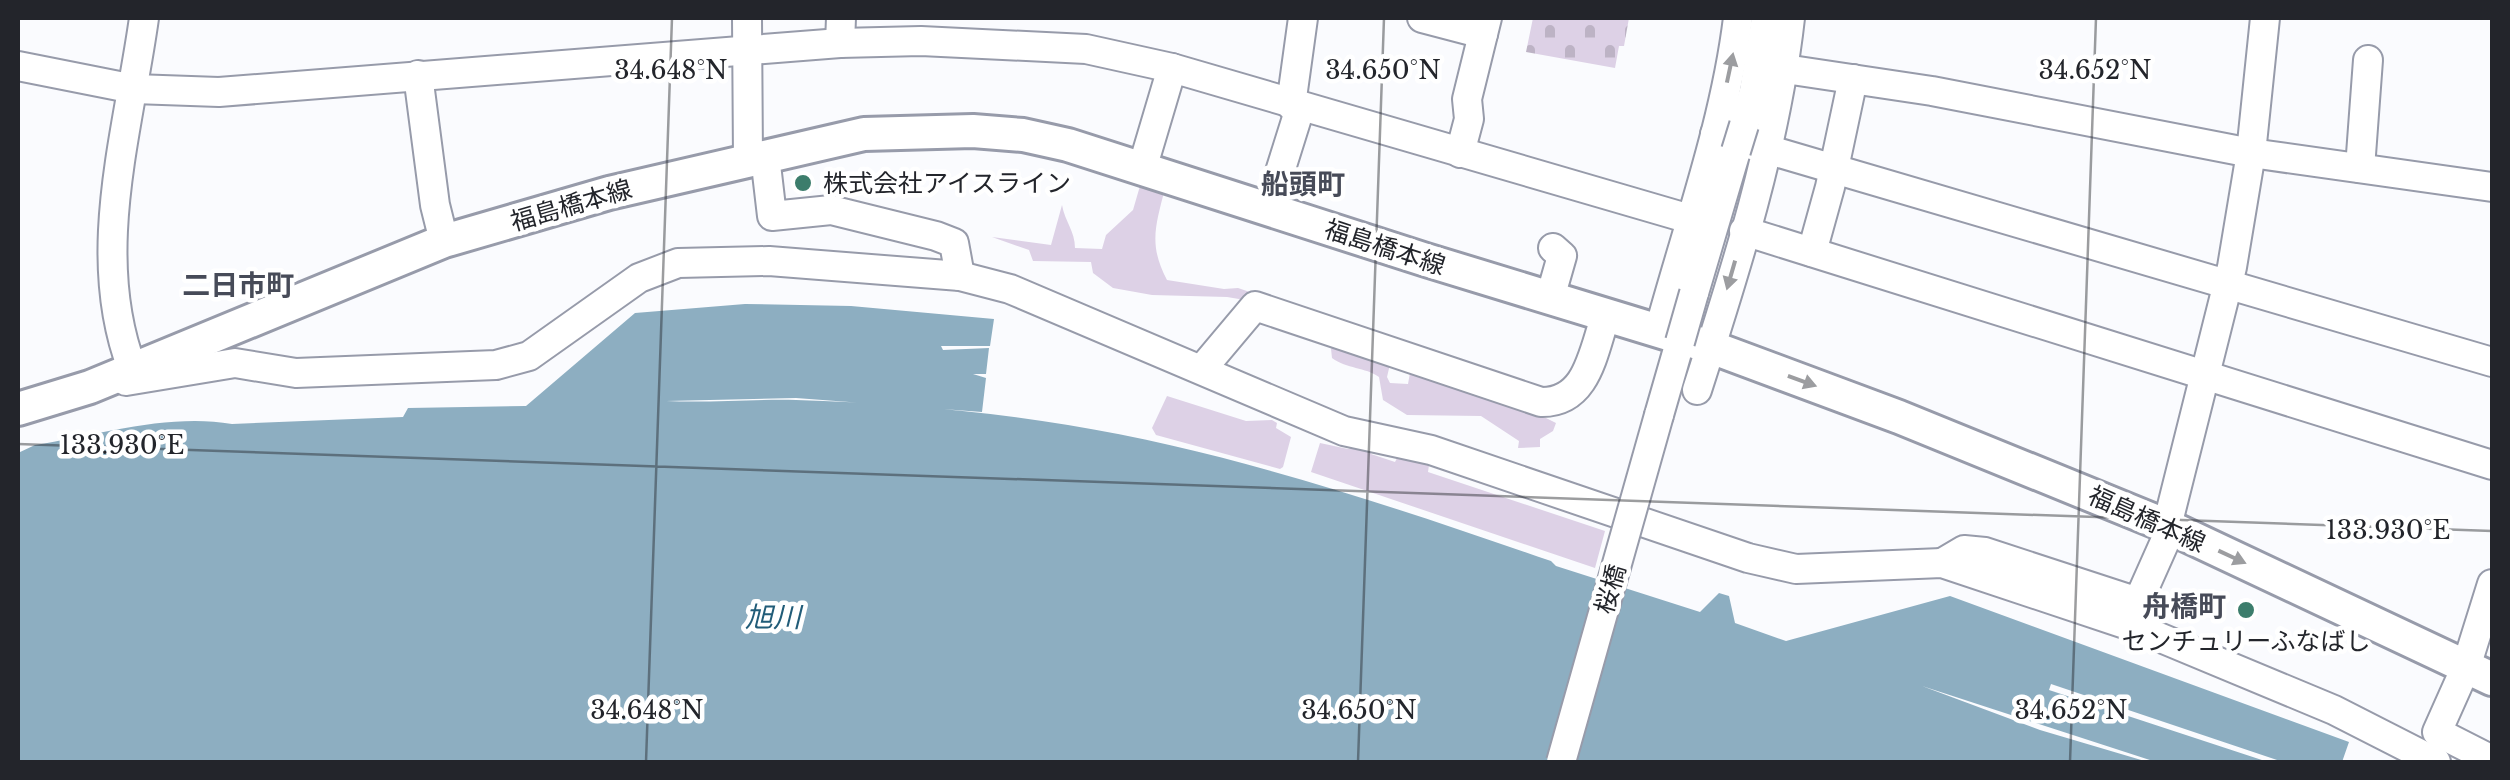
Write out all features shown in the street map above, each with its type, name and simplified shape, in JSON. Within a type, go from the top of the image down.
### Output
[{"type":"main road","name":"福島橋本線","points":[[18,409],[90,387],[444,241],[608,193],[864,134],[973,130],[1056,142],[1683,340],[1980,448],[2169,526],[2479,673]]},
{"type":"street","points":[[132,368],[112,288],[112,221],[144,18]]},
{"type":"street","points":[[747,18],[746,51],[756,158],[772,216],[831,210],[936,236],[954,243],[960,276]]},
{"type":"street","points":[[1268,210],[1296,106],[1303,18]]},
{"type":"street","points":[[1422,18],[1485,26],[1467,99],[1468,119],[1460,153]]},
{"type":"street","points":[[1683,340],[1732,136],[1738,18]]},
{"type":"street","points":[[1696,390],[1683,340],[1690,218],[1754,91],[1766,18]]},
{"type":"street","points":[[1683,340],[1744,231],[1785,69],[1790,18]]},
{"type":"street","points":[[1942,563],[1964,550],[1985,552],[2138,602],[2169,526],[2228,286],[2252,152],[2265,18]]},
{"type":"street","points":[[18,66],[134,89],[218,92],[746,51],[840,30],[923,29],[1086,49],[1172,68],[1690,218]]},
{"type":"street","points":[[2360,168],[2368,60]]},
{"type":"street","points":[[1142,170],[1172,68]]},
{"type":"street","points":[[1785,69],[2007,105],[2252,152],[2492,187]]},
{"type":"street","points":[[418,75],[435,205],[444,241]]},
{"type":"street","points":[[1812,252],[1854,79]]},
{"type":"street","points":[[1732,136],[2492,362]]},
{"type":"street","points":[[1744,231],[2492,465]]},
{"type":"street","points":[[1550,298],[1562,256],[1553,248]]},
{"type":"street","points":[[90,387],[236,363],[296,373],[496,366],[529,356],[639,278],[678,263],[769,261],[960,276],[1010,289],[1344,431],[1431,450],[1748,558],[1796,568],[1942,563],[2137,628],[2334,710],[2436,762]]},
{"type":"street","points":[[1202,369],[1255,306],[1540,402],[1555,402],[1582,382],[1606,315]]},
{"type":"street","name":"桜橋","points":[[1561,762],[1683,340]]},
{"type":"street","points":[[2492,584],[2479,673],[2437,732],[2492,760]]},
{"type":"green space","points":[[1533,18],[1629,18],[1615,68],[1526,52]]},
{"type":"green space","points":[[1142,179],[1165,188],[1156,245],[1167,280],[1238,288],[1300,309],[1227,297],[1152,295],[1113,288],[1093,273],[1091,262],[1033,261],[1029,250],[992,237],[1051,245],[1062,205],[1075,248],[1102,249],[1106,235],[1133,210]]},
{"type":"green space","points":[[1335,343],[1391,360],[1387,377],[1390,383],[1408,384],[1411,367],[1544,414],[1556,423],[1553,431],[1540,439],[1540,447],[1518,448],[1519,441],[1481,416],[1407,415],[1383,400],[1379,377],[1332,358]]},
{"type":"green space","points":[[1167,396],[1246,421],[1277,423],[1276,428],[1291,437],[1283,467],[1156,435],[1152,428]]},
{"type":"green space","points":[[1320,443],[1348,449],[1361,445],[1372,448],[1371,454],[1395,462],[1398,456],[1429,465],[1428,472],[1605,531],[1595,568],[1311,472]]},
{"type":"water","name":"旭川","points":[[745,304],[851,306],[994,319],[990,346],[941,346],[943,350],[989,348],[986,374],[973,374],[986,378],[982,412],[945,409],[1130,436],[1252,466],[1432,521],[1700,612],[1719,593],[1729,596],[1735,623],[1786,641],[1950,596],[2349,742],[2342,762],[2283,762],[2051,684],[2049,690],[2268,762],[2156,762],[1922,686],[2040,730],[2148,762],[18,762],[18,453],[35,445],[158,423],[403,417],[408,408],[526,406],[635,313]],"holes":[[[796,398],[862,403],[780,400],[666,401]]]},
{"type":"place","name":"株式会社アイスライン","points":[[803,183]]},
{"type":"place","name":"センチュリーふなばし","points":[[2246,610]]},
{"type":"district","name":"船頭町","points":[[1303,184]]},
{"type":"district","name":"二日市町","points":[[238,285]]},
{"type":"district","name":"舟橋町","points":[[2184,606]]}]
